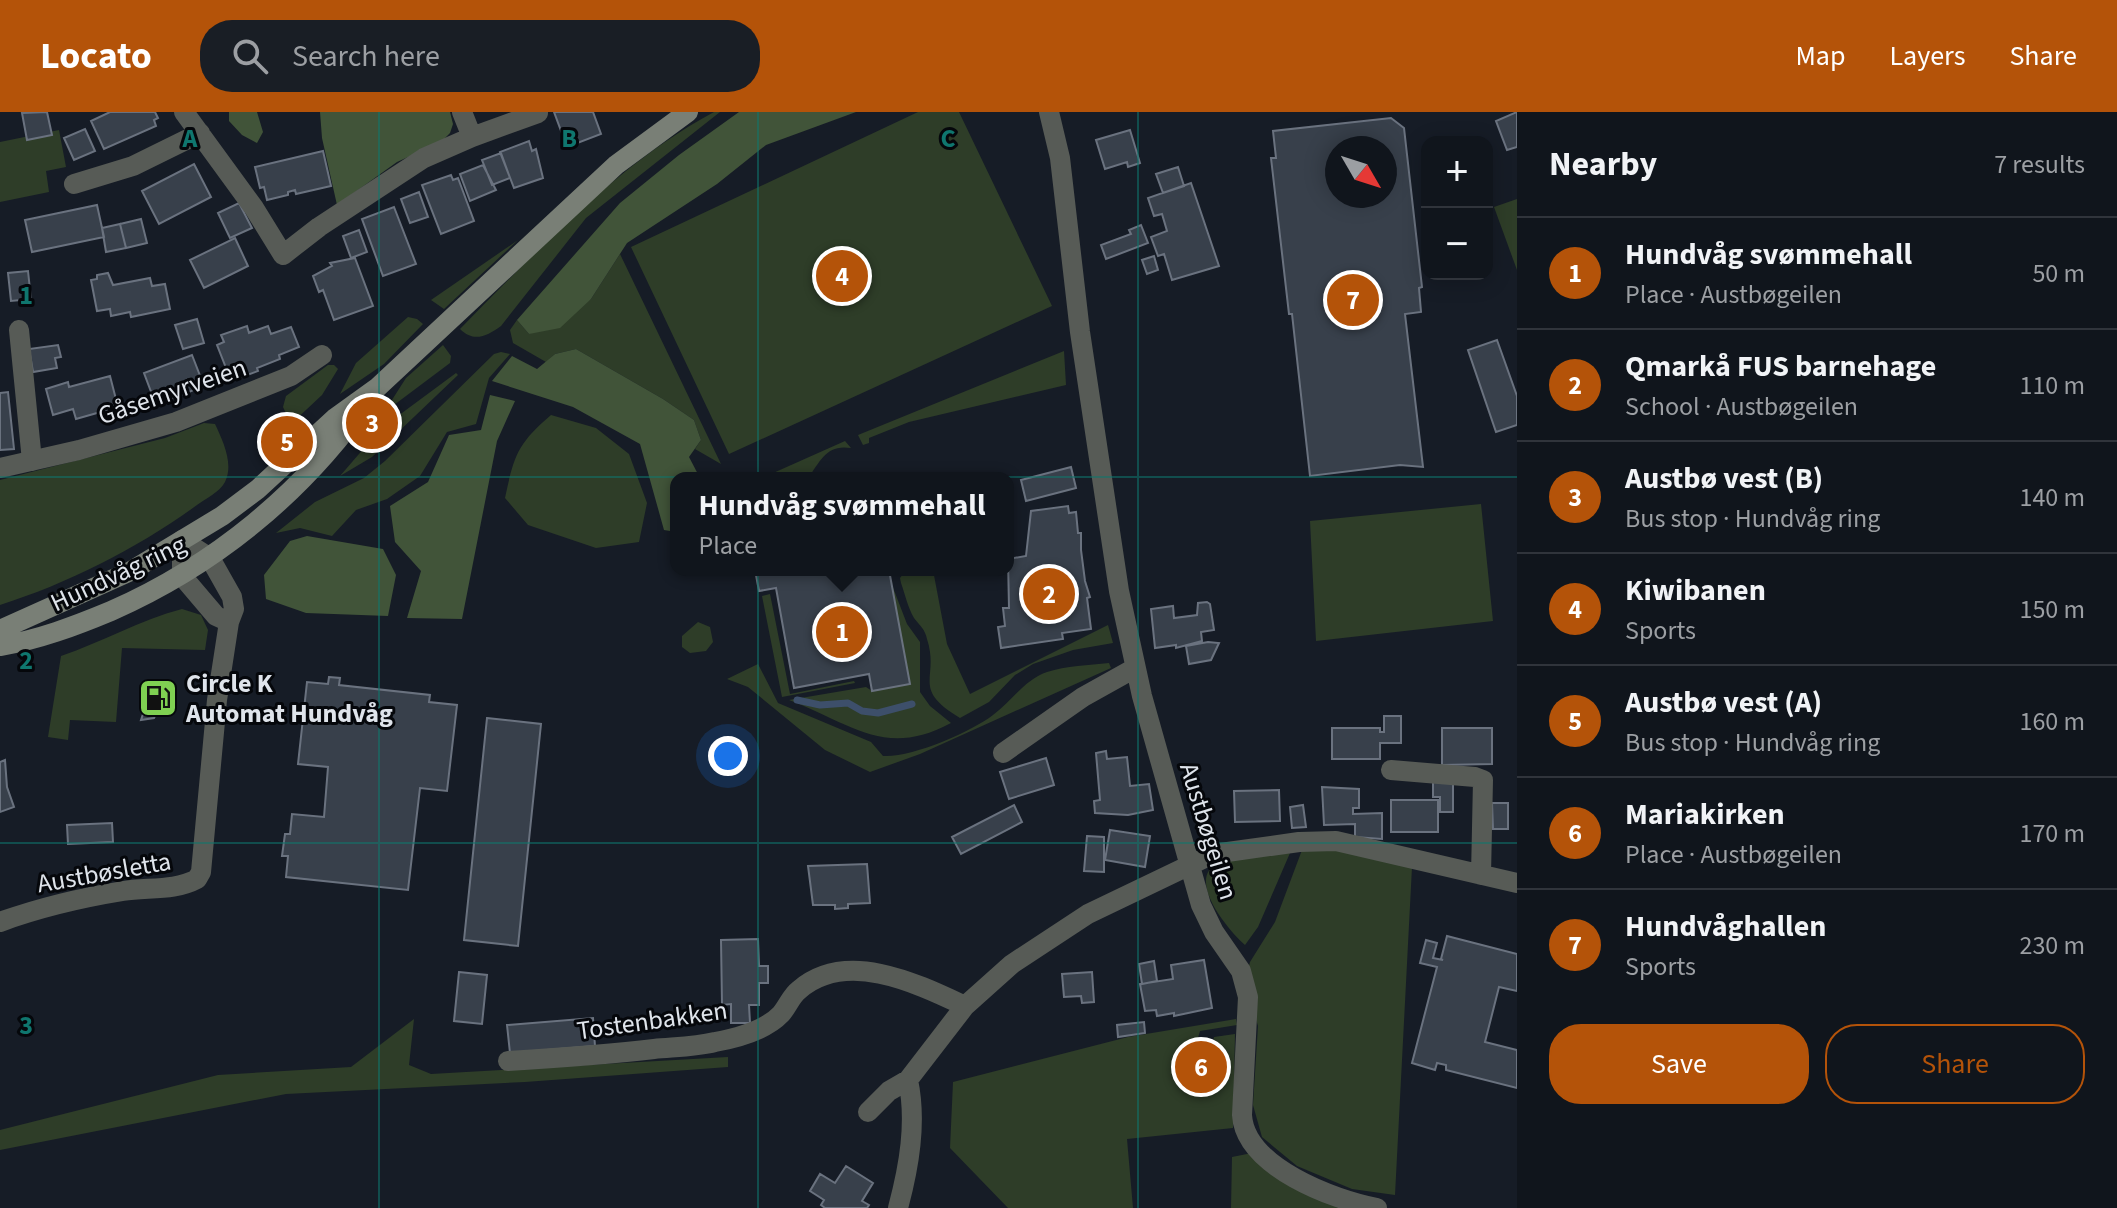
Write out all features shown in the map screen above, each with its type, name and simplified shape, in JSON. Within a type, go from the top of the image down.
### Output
[{"type":"main road","name":"Hundvåg ring","points":[[0,630],[131,571],[222,516],[258,489],[335,418],[378,387],[616,165],[688,112]]},
{"type":"main road","name":"Hundvåg ring","points":[[0,646],[37,638],[84,622],[182,576],[210,558],[297,487],[348,429],[378,387]]},
{"type":"street","points":[[184,112],[254,208],[283,255],[398,172],[472,137],[538,113]]},
{"type":"street","points":[[462,112],[472,137]]},
{"type":"street","name":"Austbøgeilen","points":[[1049,112],[1060,158],[1080,332],[1119,591],[1135,668],[1201,905],[1245,981],[1248,997],[1242,1115],[1245,1131],[1258,1149],[1285,1174],[1347,1200],[1377,1208]]},
{"type":"street","points":[[74,184],[133,166],[200,133]]},
{"type":"street","points":[[19,330],[32,461]]},
{"type":"street","name":"Gåsemyrveien","points":[[0,468],[176,422],[291,376],[322,355]]},
{"type":"street","points":[[182,540],[182,576],[216,616],[229,622]]},
{"type":"street","name":"Austbøsletta","points":[[0,922],[41,907],[93,896],[138,888],[174,887],[197,879],[201,872],[217,700],[229,622],[234,609],[232,597],[210,558],[182,540]]},
{"type":"street","points":[[1003,753],[1083,697],[1135,668]]},
{"type":"street","points":[[1391,770],[1483,780],[1481,875]]},
{"type":"street","points":[[868,1112],[889,1091],[908,1080],[965,1006],[1012,964],[1129,892],[1213,854],[1336,841],[1517,883]]},
{"type":"street","name":"Tostenbakken","points":[[508,1061],[584,1057],[713,1043],[771,1024],[796,992],[814,978],[841,971],[867,970],[939,993],[965,1006]]},
{"type":"street","points":[[898,1208],[908,1169],[912,1122],[908,1080]]},
{"type":"green space","points":[[229,112],[257,112],[263,132],[257,143],[242,135],[229,121]]},
{"type":"green space","points":[[320,112],[450,112],[453,124],[450,133],[441,142],[397,162],[337,205],[322,138]]},
{"type":"green space","points":[[714,112],[720,112],[586,218],[501,326],[491,333],[475,337],[460,329],[611,183],[678,133]]},
{"type":"green space","points":[[739,112],[856,112],[766,145],[717,184],[627,243],[591,299],[560,328],[529,334],[517,320],[620,203]]},
{"type":"green space","points":[[918,112],[959,112],[1052,306],[729,454],[631,247]]},
{"type":"green space","points":[[59,130],[66,167],[46,171],[49,192],[0,202],[0,142]]},
{"type":"green space","points":[[1517,199],[1517,270],[1494,207]]},
{"type":"green space","points":[[518,240],[444,309],[431,300]]},
{"type":"green space","points":[[620,254],[721,464],[695,449],[701,440],[694,420],[663,399],[576,349],[555,354],[546,362],[513,343],[510,330],[517,320],[529,334],[591,299]]},
{"type":"green space","points":[[408,317],[423,324],[384,364],[340,394],[356,363]]},
{"type":"green space","points":[[443,345],[451,356],[450,363],[390,408],[406,378]]},
{"type":"green space","points":[[576,349],[694,420],[701,440],[689,457],[697,472],[670,472],[670,531],[664,530],[640,444],[573,407],[492,381],[512,356],[537,369],[555,354]]},
{"type":"green space","points":[[1064,351],[1066,385],[909,422],[869,438],[869,443],[863,445],[858,435]]},
{"type":"green space","points":[[494,354],[510,354],[489,378],[476,424],[447,432],[420,476],[387,499],[356,510],[332,536],[300,528],[276,533],[315,502],[364,478]]},
{"type":"green space","points":[[328,365],[338,369],[322,395],[291,424],[283,407],[286,396]]},
{"type":"green space","points":[[456,373],[458,375],[372,457],[340,476],[371,440],[377,444],[388,431],[383,427]]},
{"type":"green space","points":[[490,395],[515,401],[497,441],[462,619],[407,618],[421,571],[395,542],[390,506],[428,482],[449,435],[481,430]]},
{"type":"green space","points":[[551,415],[596,428],[629,454],[647,503],[639,542],[596,548],[528,525],[505,498],[519,452],[531,434]]},
{"type":"green space","points":[[204,423],[215,424],[226,453],[227,475],[220,489],[151,536],[102,563],[0,605],[0,480],[165,438]]},
{"type":"green space","points":[[845,441],[851,448],[830,451],[812,472],[775,472]]},
{"type":"green space","points":[[1481,504],[1493,621],[1316,641],[1310,521]]},
{"type":"green space","points":[[307,536],[383,549],[396,575],[388,616],[306,613],[266,599],[264,575],[290,541]]},
{"type":"green space","points":[[934,576],[947,644],[970,694],[1108,625],[1113,643],[1073,650],[1033,664],[1015,675],[989,702],[960,718],[945,708],[931,690],[930,653],[926,636],[912,614],[900,578]]},
{"type":"green space","points":[[892,585],[907,624],[920,642],[920,692],[930,706],[951,723],[906,738],[887,738],[868,734],[789,700],[866,687],[872,691],[910,683]]},
{"type":"green space","points":[[770,594],[790,694],[855,683],[782,697],[762,596]]},
{"type":"green space","points":[[182,609],[201,615],[208,630],[205,650],[122,648],[116,722],[70,720],[68,740],[48,737],[61,656]]},
{"type":"green space","points":[[698,622],[710,627],[713,642],[706,651],[690,653],[682,647],[682,636]]},
{"type":"green space","points":[[1109,663],[1111,668],[920,754],[870,772],[825,750],[748,687],[727,679],[758,664],[778,703],[871,742],[883,756],[895,756],[940,743],[970,729],[993,715],[1032,680],[1047,672]]},
{"type":"green space","points":[[1334,848],[1412,867],[1395,1195],[1352,1189],[1297,1166],[1262,1137],[1253,1105],[1258,1026],[1245,981],[1250,962],[1275,922],[1302,850]]},
{"type":"green space","points":[[1290,853],[1258,927],[1245,945],[1220,917],[1207,891],[1206,879],[1210,869],[1226,860]]},
{"type":"green space","points":[[414,1019],[409,1065],[431,1074],[728,1057],[728,1067],[525,1082],[286,1094],[0,1150],[0,1130],[218,1075],[351,1067]]},
{"type":"green space","points":[[1236,1019],[1237,1025],[1200,1031],[1186,1079],[1196,1083],[1206,1075],[1214,1037],[1235,1034],[1233,1128],[1127,1139],[1133,1208],[1008,1208],[950,1148],[953,1082],[1128,1037]]},
{"type":"green space","points":[[1252,1153],[1351,1208],[1231,1208],[1232,1157]]},
{"type":"building","points":[[47,112],[52,135],[27,140],[22,113]]},
{"type":"building","points":[[110,112],[155,112],[158,118],[154,120],[156,126],[104,149],[91,121]]},
{"type":"building","points":[[554,112],[593,112],[601,134],[567,147]]},
{"type":"building","points":[[1517,112],[1517,147],[1507,150],[1496,121]]},
{"type":"building","points":[[1391,118],[1404,128],[1422,287],[1419,288],[1421,312],[1405,314],[1423,467],[1400,465],[1310,476],[1271,158],[1276,158],[1273,131]]},
{"type":"building","points":[[85,129],[95,151],[74,160],[64,138]]},
{"type":"building","points":[[1130,130],[1140,163],[1128,167],[1127,162],[1105,169],[1096,140]]},
{"type":"building","points":[[529,141],[532,151],[536,149],[543,178],[514,188],[500,152]]},
{"type":"building","points":[[323,151],[331,186],[296,194],[295,190],[267,200],[264,187],[260,188],[255,167]]},
{"type":"building","points":[[501,153],[510,178],[492,185],[482,160]]},
{"type":"building","points":[[194,164],[211,197],[159,224],[142,191]]},
{"type":"building","points":[[483,165],[496,190],[470,201],[460,174]]},
{"type":"building","points":[[1178,167],[1184,186],[1163,193],[1156,174]]},
{"type":"building","points":[[451,175],[453,180],[458,178],[474,221],[441,234],[422,185]]},
{"type":"building","points":[[1191,183],[1219,266],[1172,280],[1164,254],[1158,256],[1151,237],[1167,231],[1162,214],[1154,216],[1148,198]]},
{"type":"building","points":[[419,192],[428,217],[410,223],[401,199]]},
{"type":"building","points":[[239,203],[252,228],[230,238],[218,213]]},
{"type":"building","points":[[97,205],[104,237],[32,252],[25,220]]},
{"type":"building","points":[[394,207],[416,264],[383,276],[362,219]]},
{"type":"building","points":[[141,219],[147,243],[126,248],[120,224]]},
{"type":"building","points":[[120,224],[126,248],[106,252],[102,228]]},
{"type":"building","points":[[1141,225],[1148,243],[1106,259],[1101,245],[1131,234],[1129,230]]},
{"type":"building","points":[[359,230],[367,252],[351,258],[343,236]]},
{"type":"building","points":[[235,238],[248,266],[204,288],[190,260]]},
{"type":"building","points":[[1154,256],[1158,270],[1147,274],[1142,260]]},
{"type":"building","points":[[355,258],[373,306],[334,320],[323,290],[319,292],[313,276],[332,266],[330,263]]},
{"type":"building","points":[[28,271],[31,299],[11,301],[8,273]]},
{"type":"building","points":[[108,273],[113,285],[150,278],[152,286],[165,284],[170,309],[131,317],[130,312],[111,316],[110,309],[97,311],[91,280]]},
{"type":"building","points":[[197,319],[204,343],[183,349],[175,325]]},
{"type":"building","points":[[247,326],[249,333],[268,326],[271,334],[291,327],[299,347],[279,355],[280,359],[257,368],[258,371],[230,378],[217,345],[224,342],[221,335]]},
{"type":"building","points":[[1497,340],[1517,396],[1517,425],[1496,432],[1468,350]]},
{"type":"building","points":[[58,345],[61,357],[55,358],[57,368],[33,372],[29,349]]},
{"type":"building","points":[[192,355],[204,386],[156,405],[144,373]]},
{"type":"building","points":[[110,376],[118,407],[76,419],[73,409],[53,415],[46,389],[68,382],[69,387]]},
{"type":"building","points":[[8,392],[14,449],[0,450],[0,393]]},
{"type":"building","points":[[1071,467],[1076,488],[1026,501],[1021,480]]},
{"type":"building","points":[[1068,506],[1069,513],[1076,512],[1090,597],[1087,598],[1091,629],[1062,633],[1063,639],[1001,648],[998,627],[1005,626],[1003,608],[1009,608],[1008,576],[1014,576],[1014,558],[1026,556],[1031,511]]},
{"type":"building","points":[[756,576],[890,576],[910,684],[872,691],[869,674],[794,688],[776,588],[759,591]]},
{"type":"building","points":[[1198,603],[1210,604],[1214,630],[1201,632],[1202,641],[1176,648],[1176,645],[1155,648],[1151,609],[1173,606],[1174,618],[1197,615]]},
{"type":"building","points":[[1219,643],[1211,660],[1189,664],[1186,646]]},
{"type":"building","points":[[329,677],[340,678],[339,685],[430,695],[429,702],[457,705],[447,791],[420,788],[408,890],[286,877],[288,856],[282,856],[285,834],[290,834],[292,814],[324,817],[328,767],[298,764],[307,682],[328,684]]},
{"type":"building","points":[[153,707],[158,709],[154,718],[141,720],[144,711]]},
{"type":"building","points":[[1384,716],[1401,716],[1401,743],[1380,743],[1380,759],[1332,759],[1332,728],[1380,728],[1380,732],[1384,732]]},
{"type":"building","points":[[487,718],[541,724],[518,946],[464,940]]},
{"type":"building","points":[[1442,728],[1492,728],[1492,764],[1442,765]]},
{"type":"building","points":[[1106,751],[1107,759],[1127,757],[1130,786],[1149,784],[1153,810],[1128,815],[1095,813],[1094,801],[1100,800],[1096,753]]},
{"type":"building","points":[[1046,758],[1054,785],[1009,799],[1000,772]]},
{"type":"building","points":[[5,760],[7,787],[14,807],[0,812],[0,762]]},
{"type":"building","points":[[1433,781],[1453,781],[1453,812],[1440,812],[1440,797],[1433,797]]},
{"type":"building","points":[[1322,787],[1359,789],[1359,808],[1353,808],[1353,814],[1382,813],[1382,839],[1355,837],[1355,824],[1324,825]]},
{"type":"building","points":[[1279,790],[1280,821],[1235,822],[1234,791]]},
{"type":"building","points":[[1391,800],[1438,800],[1438,832],[1391,832]]},
{"type":"building","points":[[1492,803],[1508,803],[1508,829],[1493,829]]},
{"type":"building","points":[[1014,805],[1022,822],[961,854],[952,837]]},
{"type":"building","points":[[1303,805],[1306,827],[1292,828],[1290,807]]},
{"type":"building","points":[[112,823],[113,842],[68,844],[67,825]]},
{"type":"building","points":[[1110,830],[1150,836],[1145,867],[1105,860]]},
{"type":"building","points":[[1087,836],[1104,837],[1104,872],[1084,871]]},
{"type":"building","points":[[867,864],[870,903],[848,904],[848,908],[835,909],[835,905],[813,905],[808,866]]},
{"type":"building","points":[[1447,936],[1517,954],[1517,991],[1499,987],[1485,1042],[1517,1050],[1517,1088],[1446,1070],[1446,1065],[1437,1063],[1435,1070],[1412,1063],[1437,967],[1420,963],[1426,940],[1437,943],[1433,958],[1443,960]]},
{"type":"building","points":[[758,939],[759,966],[768,966],[768,983],[759,983],[759,1005],[749,1005],[750,1023],[731,1023],[731,1004],[722,1005],[721,940]]},
{"type":"building","points":[[1204,960],[1212,1008],[1174,1016],[1174,1013],[1157,1016],[1156,1010],[1145,1011],[1140,984],[1173,979],[1171,965]]},
{"type":"building","points":[[1154,961],[1157,981],[1142,984],[1139,964]]},
{"type":"building","points":[[459,972],[487,975],[482,1024],[454,1021]]},
{"type":"building","points":[[1092,972],[1094,1002],[1082,1003],[1081,996],[1064,997],[1062,974]]},
{"type":"building","points":[[593,1018],[595,1046],[510,1053],[507,1025]]},
{"type":"building","points":[[1144,1022],[1145,1033],[1118,1037],[1117,1025]]},
{"type":"building","points":[[846,1166],[873,1183],[862,1201],[869,1205],[867,1208],[825,1208],[821,1205],[824,1200],[810,1191],[820,1174],[835,1183]]},
{"type":"waterway","points":[[797,700],[820,705],[848,703],[862,711],[878,713],[912,704]]},
{"type":"place","name":"Kiwibanen","points":[[842,276]]},
{"type":"place","name":"Hundvåghallen","points":[[1353,300]]},
{"type":"place","name":"Austbø vest (B)","points":[[372,423]]},
{"type":"place","name":"Austbø vest (A)","points":[[287,442]]},
{"type":"place","name":"Qmarkå FUS barnehage","points":[[1049,594]]},
{"type":"place","name":"Hundvåg svømmehall","points":[[842,632]]},
{"type":"place","name":"Circle K Automat Hundvåg","points":[[158,698]]},
{"type":"place","name":"Mariakirken","points":[[1201,1067]]}]
